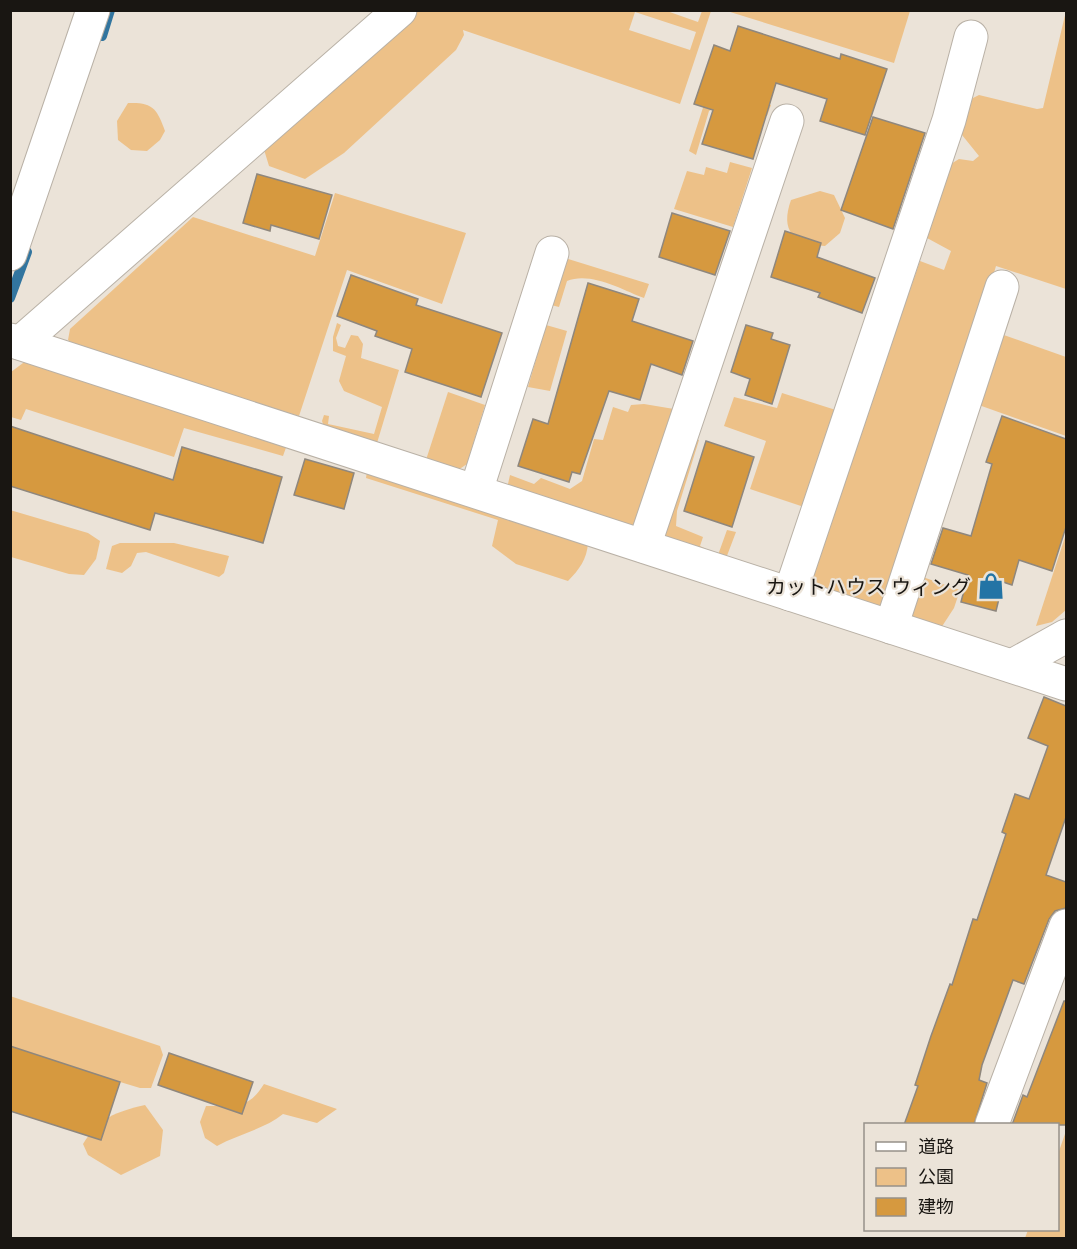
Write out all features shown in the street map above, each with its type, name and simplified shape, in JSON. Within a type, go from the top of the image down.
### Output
[{"type":"street","points":[[10,254],[93,10]]},
{"type":"street","points":[[15,341],[400,10]]},
{"type":"street","points":[[790,594],[949,120],[971,38]]},
{"type":"street","points":[[644,546],[787,121]]},
{"type":"street","points":[[477,491],[552,253]]},
{"type":"street","points":[[891,627],[1002,287]]},
{"type":"street","points":[[15,341],[1066,684]]},
{"type":"street","points":[[1012,666],[1066,636]]},
{"type":"street","points":[[993,1123],[1066,926]]},
{"type":"green space","points":[[664,10],[698,22],[702,11],[711,11],[680,104],[463,30],[464,35],[456,50],[344,153],[305,179],[269,166],[262,143],[415,11]],"holes":[[[635,12],[696,32],[690,50],[629,30]]]},
{"type":"green space","points":[[727,11],[910,11],[894,63]]},
{"type":"green space","points":[[1066,11],[1066,289],[996,266],[956,402],[887,603],[872,610],[813,588],[810,578],[920,261],[944,270],[951,251],[927,238],[946,167],[959,159],[973,161],[979,156],[958,130],[967,101],[979,95],[1037,109],[1043,108]]},
{"type":"green space","points":[[710,86],[771,105],[767,116],[730,105],[716,107],[709,111],[696,155],[689,151]]},
{"type":"green space","points":[[128,103],[143,104],[153,108],[162,123],[165,131],[160,140],[147,151],[131,150],[118,140],[117,121]]},
{"type":"green space","points":[[730,162],[752,168],[733,227],[674,209],[687,171],[704,175],[706,167],[727,173]]},
{"type":"green space","points":[[820,191],[834,195],[845,218],[840,233],[825,246],[797,239],[788,228],[787,220],[791,200]]},
{"type":"green space","points":[[335,193],[466,233],[442,304],[347,270],[299,416],[80,350],[68,340],[70,329],[193,217],[315,256]]},
{"type":"green space","points":[[565,258],[649,284],[644,298],[586,278],[567,281],[559,307],[551,305]]},
{"type":"green space","points":[[337,323],[341,325],[336,338],[338,346],[345,348],[351,335],[358,336],[363,344],[361,358],[399,370],[377,443],[324,427],[322,421],[324,415],[329,416],[328,424],[374,434],[382,407],[344,391],[339,381],[346,356],[333,351],[333,337]]},
{"type":"green space","points":[[546,325],[567,331],[550,391],[528,387]]},
{"type":"green space","points":[[1001,334],[1066,357],[1066,436],[976,404]]},
{"type":"green space","points":[[27,360],[288,442],[283,456],[184,428],[174,457],[26,409],[21,420],[11,417],[11,372]]},
{"type":"green space","points":[[448,392],[485,405],[467,464],[455,472],[425,463]]},
{"type":"green space","points":[[782,393],[839,411],[807,508],[750,489],[766,441],[724,426],[734,397],[777,408]]},
{"type":"green space","points":[[644,404],[674,409],[640,522],[629,529],[521,493],[508,484],[510,475],[534,484],[541,478],[570,489],[582,481],[594,439],[603,440],[613,407],[628,412],[631,405]]},
{"type":"green space","points":[[692,438],[699,440],[677,511],[676,526],[703,537],[700,546],[718,555],[727,530],[736,532],[725,561],[669,543],[662,531]]},
{"type":"green space","points":[[367,471],[588,543],[584,559],[568,581],[516,564],[492,546],[498,520],[366,478]]},
{"type":"green space","points":[[10,510],[88,533],[100,541],[96,559],[84,575],[69,574],[11,557]]},
{"type":"green space","points":[[1066,534],[1066,610],[1052,622],[1036,626]]},
{"type":"green space","points":[[120,543],[174,543],[229,556],[224,573],[219,577],[146,552],[137,553],[131,566],[122,573],[106,569],[112,546]]},
{"type":"green space","points":[[917,575],[960,590],[954,608],[939,631],[905,621]]},
{"type":"green space","points":[[10,996],[160,1046],[163,1055],[151,1088],[140,1088],[11,1049]]},
{"type":"green space","points":[[264,1084],[337,1109],[317,1123],[283,1114],[268,1124],[217,1146],[205,1138],[200,1122],[206,1106],[240,1105],[252,1098]]},
{"type":"green space","points":[[145,1105],[163,1130],[160,1156],[121,1175],[88,1155],[83,1144],[95,1128],[109,1117]]},
{"type":"green space","points":[[1066,1131],[1066,1238],[1025,1238],[1028,1231],[1059,1231],[1059,1151]]},
{"type":"building","points":[[738,26],[840,59],[841,54],[887,69],[865,135],[820,121],[827,99],[776,83],[753,159],[702,144],[713,110],[694,104],[714,45],[730,51]]},
{"type":"building","points":[[873,117],[925,133],[893,229],[841,210]]},
{"type":"building","points":[[257,174],[332,195],[319,239],[271,225],[270,231],[243,223]]},
{"type":"building","points":[[672,213],[730,231],[715,275],[659,257]]},
{"type":"building","points":[[785,231],[821,243],[817,257],[875,278],[862,313],[818,297],[820,293],[771,277]]},
{"type":"building","points":[[351,275],[418,299],[416,305],[502,333],[481,397],[405,372],[412,349],[375,336],[377,331],[337,316]]},
{"type":"building","points":[[588,283],[639,299],[632,321],[693,341],[682,375],[651,364],[640,400],[609,391],[580,474],[572,472],[569,482],[518,466],[533,419],[548,424]]},
{"type":"building","points":[[746,325],[773,333],[771,339],[790,345],[772,404],[745,395],[750,379],[731,372]]},
{"type":"building","points":[[1002,416],[1066,439],[1066,527],[1052,571],[1019,560],[1012,585],[1003,582],[996,611],[961,602],[968,575],[931,564],[943,528],[971,536],[992,464],[986,462]]},
{"type":"building","points":[[10,426],[173,480],[182,447],[282,477],[263,543],[155,513],[150,530],[10,486]]},
{"type":"building","points":[[706,441],[754,457],[732,527],[684,511]]},
{"type":"building","points":[[305,459],[354,473],[344,509],[294,495]]},
{"type":"building","points":[[1044,697],[1066,706],[1066,817],[1046,875],[1066,882],[1066,908],[1055,911],[1049,919],[1024,984],[1013,980],[982,1065],[979,1080],[987,1083],[975,1123],[905,1123],[918,1086],[915,1085],[931,1036],[950,984],[952,985],[973,919],[977,920],[1006,834],[1002,832],[1015,794],[1029,799],[1048,746],[1028,738]]},
{"type":"building","points":[[1064,1001],[1066,1001],[1066,1125],[1013,1123],[1023,1095],[1027,1097]]},
{"type":"building","points":[[10,1046],[120,1082],[101,1140],[10,1111]]},
{"type":"building","points":[[169,1053],[253,1082],[242,1114],[158,1085]]},
{"type":"waterway","points":[[102,36],[110,10]]},
{"type":"waterway","points":[[10,298],[27,252]]},
{"type":"place","name":"カットハウス ウィング","points":[[991,586]]}]
